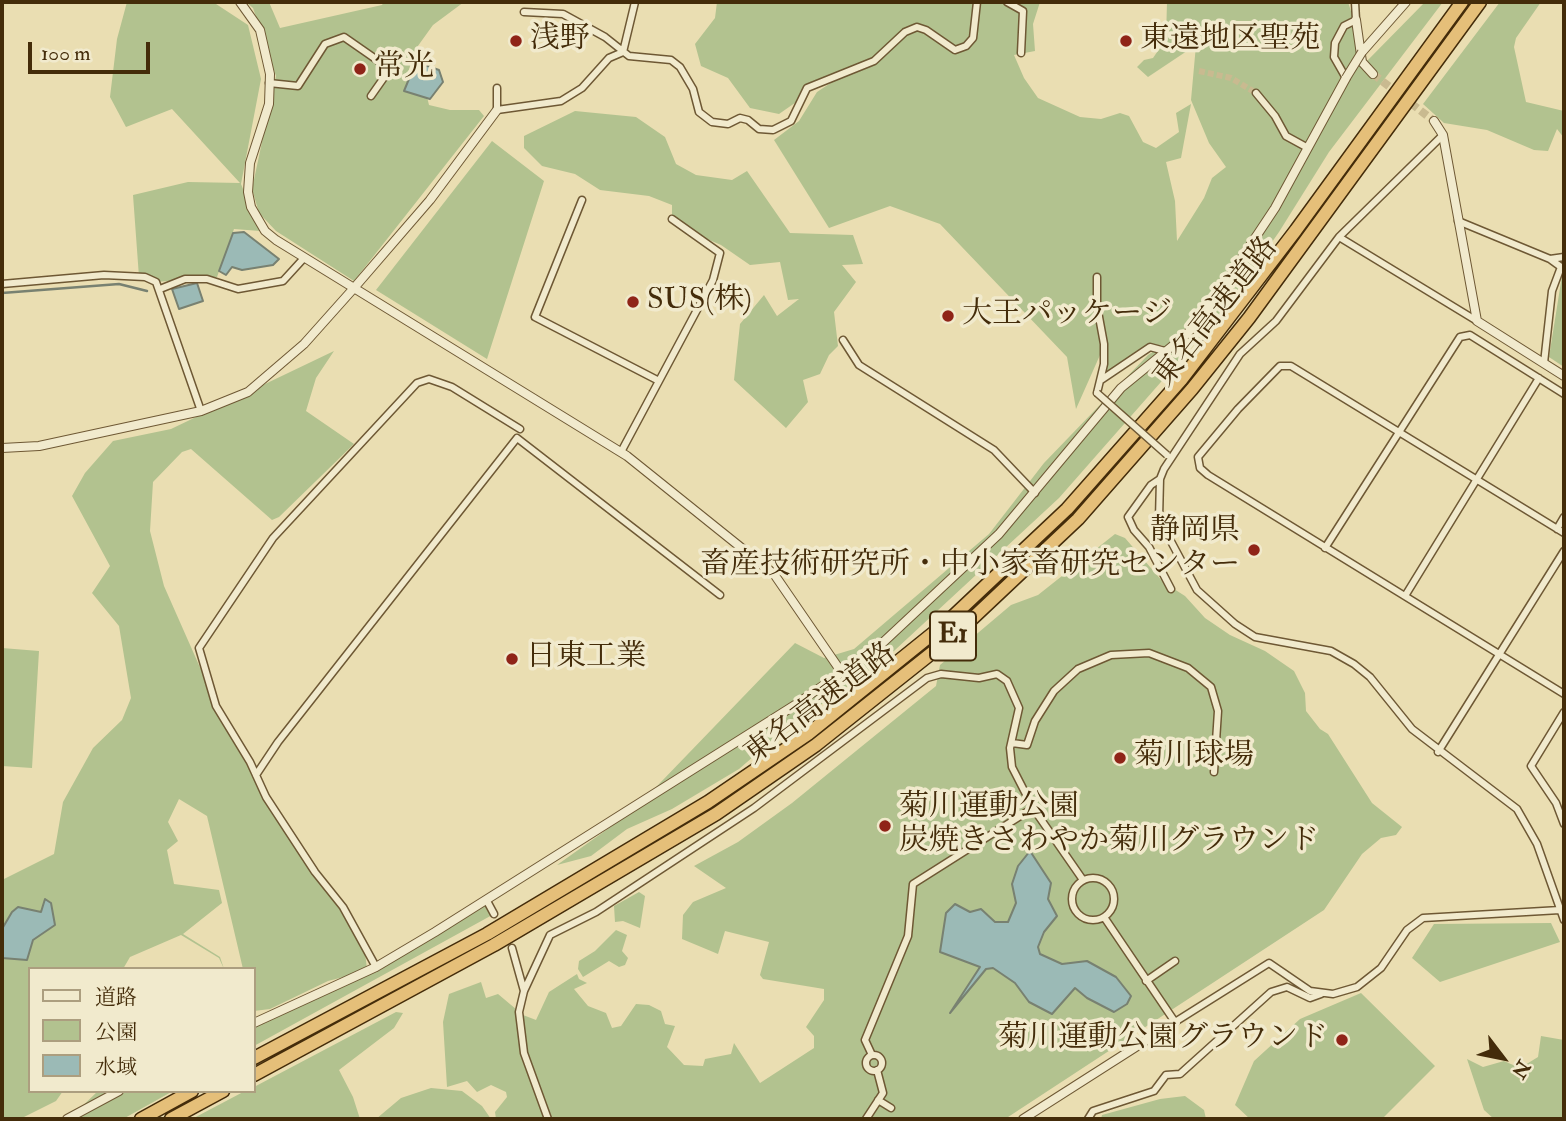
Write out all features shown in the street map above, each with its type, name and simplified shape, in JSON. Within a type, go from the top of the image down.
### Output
[{"type":"highway","name":"東名高速道路","points":[[256,1057],[487,934],[708,802],[807,734],[947,622],[1067,509],[1181,380],[1267,270],[1462,2]]},
{"type":"highway","name":"東名高速道路","points":[[256,1073],[494,946],[716,814],[816,746],[957,633],[1078,519],[1192,389],[1256,308],[1480,2]]},
{"type":"highway","points":[[141,1119],[188,1093]]},
{"type":"highway","points":[[171,1119],[219,1093]]},
{"type":"street","points":[[240,2],[260,30],[269,83],[265,122],[250,163],[249,199],[257,220],[265,231],[304,258],[621,452],[738,542],[774,574],[842,673]]},
{"type":"street","points":[[623,52],[635,2]]},
{"type":"street","points":[[524,12],[563,14],[605,37],[629,56],[671,60],[680,67],[692,89],[699,112],[712,122],[728,124],[740,118],[759,129],[773,130],[791,121],[807,88],[874,61],[905,32],[917,27],[955,50],[966,46],[973,38],[977,2]]},
{"type":"street","points":[[1007,2],[1023,11],[1021,53]]},
{"type":"street","points":[[1355,2],[1362,62],[1373,74]]},
{"type":"street","points":[[256,1022],[376,967],[487,901],[876,649],[999,534],[1121,388],[1187,334],[1206,312],[1252,245],[1346,78],[1380,30],[1406,2]]},
{"type":"street","points":[[1346,78],[1334,57],[1335,43],[1344,26],[1356,20]]},
{"type":"street","points":[[269,83],[298,86],[325,44],[344,37],[390,69],[371,96]]},
{"type":"street","points":[[497,110],[561,101],[582,88],[609,58],[623,52]]},
{"type":"street","points":[[2,448],[39,446],[201,411],[248,392],[271,375],[354,288],[430,200],[497,110],[497,88]]},
{"type":"street","points":[[1256,93],[1286,136],[1308,148]]},
{"type":"street","points":[[1434,121],[1443,135],[1477,321]]},
{"type":"street","points":[[1443,135],[1339,237],[1276,321],[1241,354],[1169,456],[1160,479],[1159,519],[1197,590],[1235,624],[1255,637],[1331,650],[1354,664],[1370,677],[1412,729],[1438,752],[1517,809],[1536,844],[1564,920]]},
{"type":"street","points":[[582,200],[535,317],[659,381]]},
{"type":"street","points":[[621,452],[713,280],[720,253],[672,219]]},
{"type":"street","points":[[1458,221],[1561,267],[1552,290],[1544,363]]},
{"type":"street","points":[[1339,237],[1564,376]]},
{"type":"street","points":[[1550,260],[1564,257]]},
{"type":"street","points":[[160,289],[186,279],[207,279],[238,289],[283,281],[304,258]]},
{"type":"street","points":[[2,284],[104,275],[145,277],[156,282],[201,411]]},
{"type":"street","points":[[1097,277],[1097,306],[1104,344],[1097,394],[1169,456]]},
{"type":"street","points":[[1325,548],[1460,337],[1470,335],[1564,394]]},
{"type":"street","points":[[843,340],[859,365],[994,450],[1035,493]]},
{"type":"street","points":[[1101,380],[1150,347],[1165,351]]},
{"type":"street","points":[[1564,533],[1291,366],[1280,366],[1238,409],[1198,457],[1200,468],[1208,475],[1564,694]]},
{"type":"street","points":[[1405,596],[1539,378]]},
{"type":"street","points":[[376,967],[343,907],[289,834],[216,706],[199,648],[260,555],[417,383],[429,379],[452,387],[520,429]]},
{"type":"street","points":[[256,775],[278,742],[517,438],[720,595]]},
{"type":"street","points":[[1160,479],[1151,485],[1128,517],[1134,530],[1149,547],[1171,589]]},
{"type":"street","points":[[1557,529],[1564,516]]},
{"type":"street","points":[[1438,752],[1564,551]]},
{"type":"street","points":[[1012,743],[1027,746],[1035,721],[1054,691],[1078,669],[1111,654],[1149,653],[1188,667],[1211,687],[1218,711],[1214,772]]},
{"type":"street","points":[[548,1119],[524,1053],[519,1012],[523,991],[550,935],[596,912],[754,808],[927,678],[941,674],[979,678],[1002,675],[1019,708],[1010,761],[1033,808],[1083,880]]},
{"type":"street","points":[[1564,712],[1531,766],[1556,803],[1564,824]]},
{"type":"street","points":[[866,1119],[883,1093],[877,1070],[881,1060],[872,1055],[866,1040],[908,936],[913,884],[1033,808]]},
{"type":"street","points":[[1083,880],[1103,880],[1112,888],[1114,901],[1104,917],[1091,920],[1075,909],[1072,896],[1083,880]]},
{"type":"street","points":[[487,901],[494,914]]},
{"type":"street","points":[[1088,1119],[1093,1111],[1154,1091],[1166,1075],[1180,1074],[1271,992],[1287,986],[1310,998],[1321,994],[1344,993],[1370,979],[1407,930],[1423,918],[1560,910]]},
{"type":"street","points":[[1104,917],[1175,1022]]},
{"type":"street","points":[[512,948],[523,991]]},
{"type":"street","points":[[1146,981],[1175,961]]},
{"type":"street","points":[[1023,1119],[1269,963],[1299,986],[1321,994]]},
{"type":"street","points":[[872,1055],[866,1065],[870,1070],[877,1070]]},
{"type":"street","points":[[67,1119],[115,1093]]},
{"type":"street","points":[[878,1100],[891,1108]]},
{"type":"green space","points":[[127,2],[213,2],[248,25],[261,79],[241,184],[260,231],[234,229],[217,277],[156,282],[139,277],[133,195],[188,182],[240,183],[172,109],[126,127],[110,97],[117,39]]},
{"type":"green space","points":[[246,2],[269,2],[280,28],[382,5],[384,2],[464,2],[433,25],[415,50],[406,79],[425,89],[429,105],[450,110],[479,110],[484,116],[354,281],[276,231],[259,213],[252,189],[276,76],[253,8]]},
{"type":"green space","points":[[717,2],[1040,2],[1033,24],[1035,51],[1014,55],[1024,78],[1038,98],[1080,117],[1101,119],[1120,113],[1129,116],[1143,142],[1156,148],[1179,132],[1176,113],[1191,104],[1181,158],[1166,162],[1175,201],[1177,241],[1204,198],[1212,178],[1226,167],[1209,143],[1191,100],[1196,45],[1148,77],[1137,67],[1144,60],[1153,58],[1166,39],[1167,2],[1348,2],[1367,61],[1425,2],[1443,2],[1329,152],[1279,232],[1226,308],[1059,498],[881,663],[783,731],[739,769],[672,809],[627,829],[591,856],[557,865],[633,811],[795,643],[824,658],[854,649],[989,534],[1044,463],[1148,355],[1163,345],[1150,347],[1107,376],[1104,346],[1076,409],[1067,357],[940,224],[890,206],[829,228],[774,140],[799,121],[817,92],[852,69],[816,83],[802,98],[779,114],[750,108],[728,78],[701,66],[695,44],[715,18]]},
{"type":"green space","points":[[1500,2],[1541,2],[1516,38],[1514,47],[1526,102],[1564,111],[1564,138],[1557,129],[1548,151],[1534,150],[1487,130],[1444,123],[1423,104]]},
{"type":"green space","points":[[575,111],[636,117],[665,137],[676,164],[696,175],[732,180],[747,171],[790,233],[853,235],[863,264],[842,265],[856,282],[834,312],[838,346],[829,355],[820,374],[803,380],[808,402],[786,428],[734,380],[740,324],[764,295],[777,316],[799,299],[788,300],[780,262],[750,265],[721,245],[672,224],[672,205],[649,196],[600,190],[575,174],[542,166],[524,148],[524,136]]},
{"type":"green space","points":[[492,141],[544,181],[487,359],[376,290]]},
{"type":"green space","points":[[1564,263],[1564,367],[1549,357]]},
{"type":"green space","points":[[334,351],[316,378],[306,411],[354,444],[279,517],[272,520],[191,449],[182,452],[153,482],[150,531],[164,586],[221,715],[266,797],[364,944],[367,969],[487,901],[494,914],[256,1045],[256,1023],[355,974],[328,981],[270,1009],[256,1011],[256,967],[243,967],[207,816],[179,799],[168,822],[178,841],[167,850],[174,884],[219,890],[222,903],[183,934],[220,957],[223,967],[219,958],[181,935],[130,957],[124,967],[28,967],[28,1093],[62,1093],[56,1101],[20,1119],[2,1117],[2,880],[54,854],[63,802],[93,748],[122,720],[131,698],[119,626],[92,593],[110,566],[72,496],[85,473],[113,441],[171,429]]},
{"type":"green space","points":[[1115,534],[1125,538],[1163,582],[1185,596],[1205,618],[1230,635],[1265,651],[1294,671],[1305,693],[1306,711],[1320,729],[1328,734],[1372,803],[1402,827],[1396,835],[1381,838],[1362,854],[1324,910],[1005,1119],[496,1119],[495,1112],[507,1097],[506,1092],[491,1085],[477,1092],[467,1081],[447,1087],[443,1022],[449,994],[481,982],[486,998],[498,994],[523,1015],[536,1020],[549,992],[577,974],[579,979],[587,983],[574,989],[588,1006],[606,1013],[612,1028],[621,1026],[636,1004],[649,1005],[661,1011],[665,1024],[675,1026],[667,1047],[684,1065],[703,1066],[705,1059],[731,1054],[734,1043],[760,1083],[814,1048],[814,1036],[806,1027],[824,1000],[824,989],[763,979],[760,975],[769,942],[725,931],[718,954],[682,939],[683,915],[693,902],[726,888],[694,866],[738,842],[792,803],[936,686],[940,665],[1011,605],[1038,595]]},
{"type":"green space","points":[[2,648],[39,651],[32,768],[2,766]]},
{"type":"green space","points":[[639,892],[645,896],[640,928],[623,921],[615,922],[614,906]]},
{"type":"green space","points":[[1551,923],[1560,942],[1440,982],[1412,958],[1434,924]]},
{"type":"green space","points":[[616,930],[627,935],[622,951],[628,958],[625,965],[619,967],[609,961],[583,977],[578,969],[579,961],[595,951]]},
{"type":"green space","name":"菊川運動公園グラウンド","points":[[1361,993],[1435,1066],[1382,1119],[1250,1119],[1235,1105],[1254,1061],[1300,1019]]},
{"type":"green space","points":[[396,1012],[403,1013],[394,1028],[339,1070],[353,1097],[360,1119],[192,1119],[241,1093],[256,1093],[256,1086]]},
{"type":"green space","points":[[1541,1036],[1564,1040],[1564,1119],[1494,1119],[1484,1110],[1467,1059],[1483,1067],[1504,1061],[1520,1068],[1538,1057]]},
{"type":"green space","points":[[431,1088],[462,1091],[482,1106],[491,1119],[376,1119],[401,1098]]},
{"type":"green space","points":[[96,1093],[169,1093],[123,1119],[69,1119]]},
{"type":"green space","points":[[1185,1096],[1204,1110],[1206,1119],[1101,1119],[1102,1115],[1160,1099]]},
{"type":"water","points":[[416,62],[439,70],[443,82],[430,99],[404,91]]},
{"type":"water","points":[[244,232],[279,259],[273,265],[242,270],[232,267],[226,275],[219,271],[233,233]]},
{"type":"water","points":[[197,283],[203,301],[179,309],[172,289]]},
{"type":"water","points":[[1030,851],[1051,883],[1048,899],[1057,916],[1044,932],[1038,947],[1040,954],[1062,964],[1087,961],[1116,977],[1131,996],[1127,1004],[1114,1012],[1087,998],[1075,988],[1052,1014],[1029,1002],[1015,983],[993,968],[986,969],[950,1013],[980,967],[940,952],[946,913],[955,904],[970,912],[981,909],[995,922],[1008,922],[1016,903],[1012,884],[1018,866]]},
{"type":"water","points":[[45,899],[51,903],[55,925],[33,940],[27,960],[2,958],[2,929],[12,912],[18,907],[41,912]]},
{"type":"waterway","points":[[2,293],[119,284],[147,291]]},
{"type":"tunnel","points":[[1199,71],[1231,78],[1256,93]]},
{"type":"tunnel","points":[[1373,74],[1434,121]]},
{"type":"place","name":"浅野","points":[[516,41]]},
{"type":"place","name":"東遠地区聖苑","points":[[1126,41]]},
{"type":"place","name":"常光","points":[[360,69]]},
{"type":"place","name":"SUS(株)","points":[[633,302]]},
{"type":"place","name":"大王パッケージ","points":[[948,316]]},
{"type":"place","name":"静岡県 畜産技術研究所・中小家畜研究センター","points":[[1254,550]]},
{"type":"place","name":"日東工業","points":[[512,659]]},
{"type":"place","name":"菊川球場","points":[[1120,758]]},
{"type":"place","name":"菊川運動公園 炭焼きさわやか菊川グラウンド","points":[[885,826]]},
{"type":"place","name":"菊川運動公園グラウンド","points":[[1342,1040]]}]
